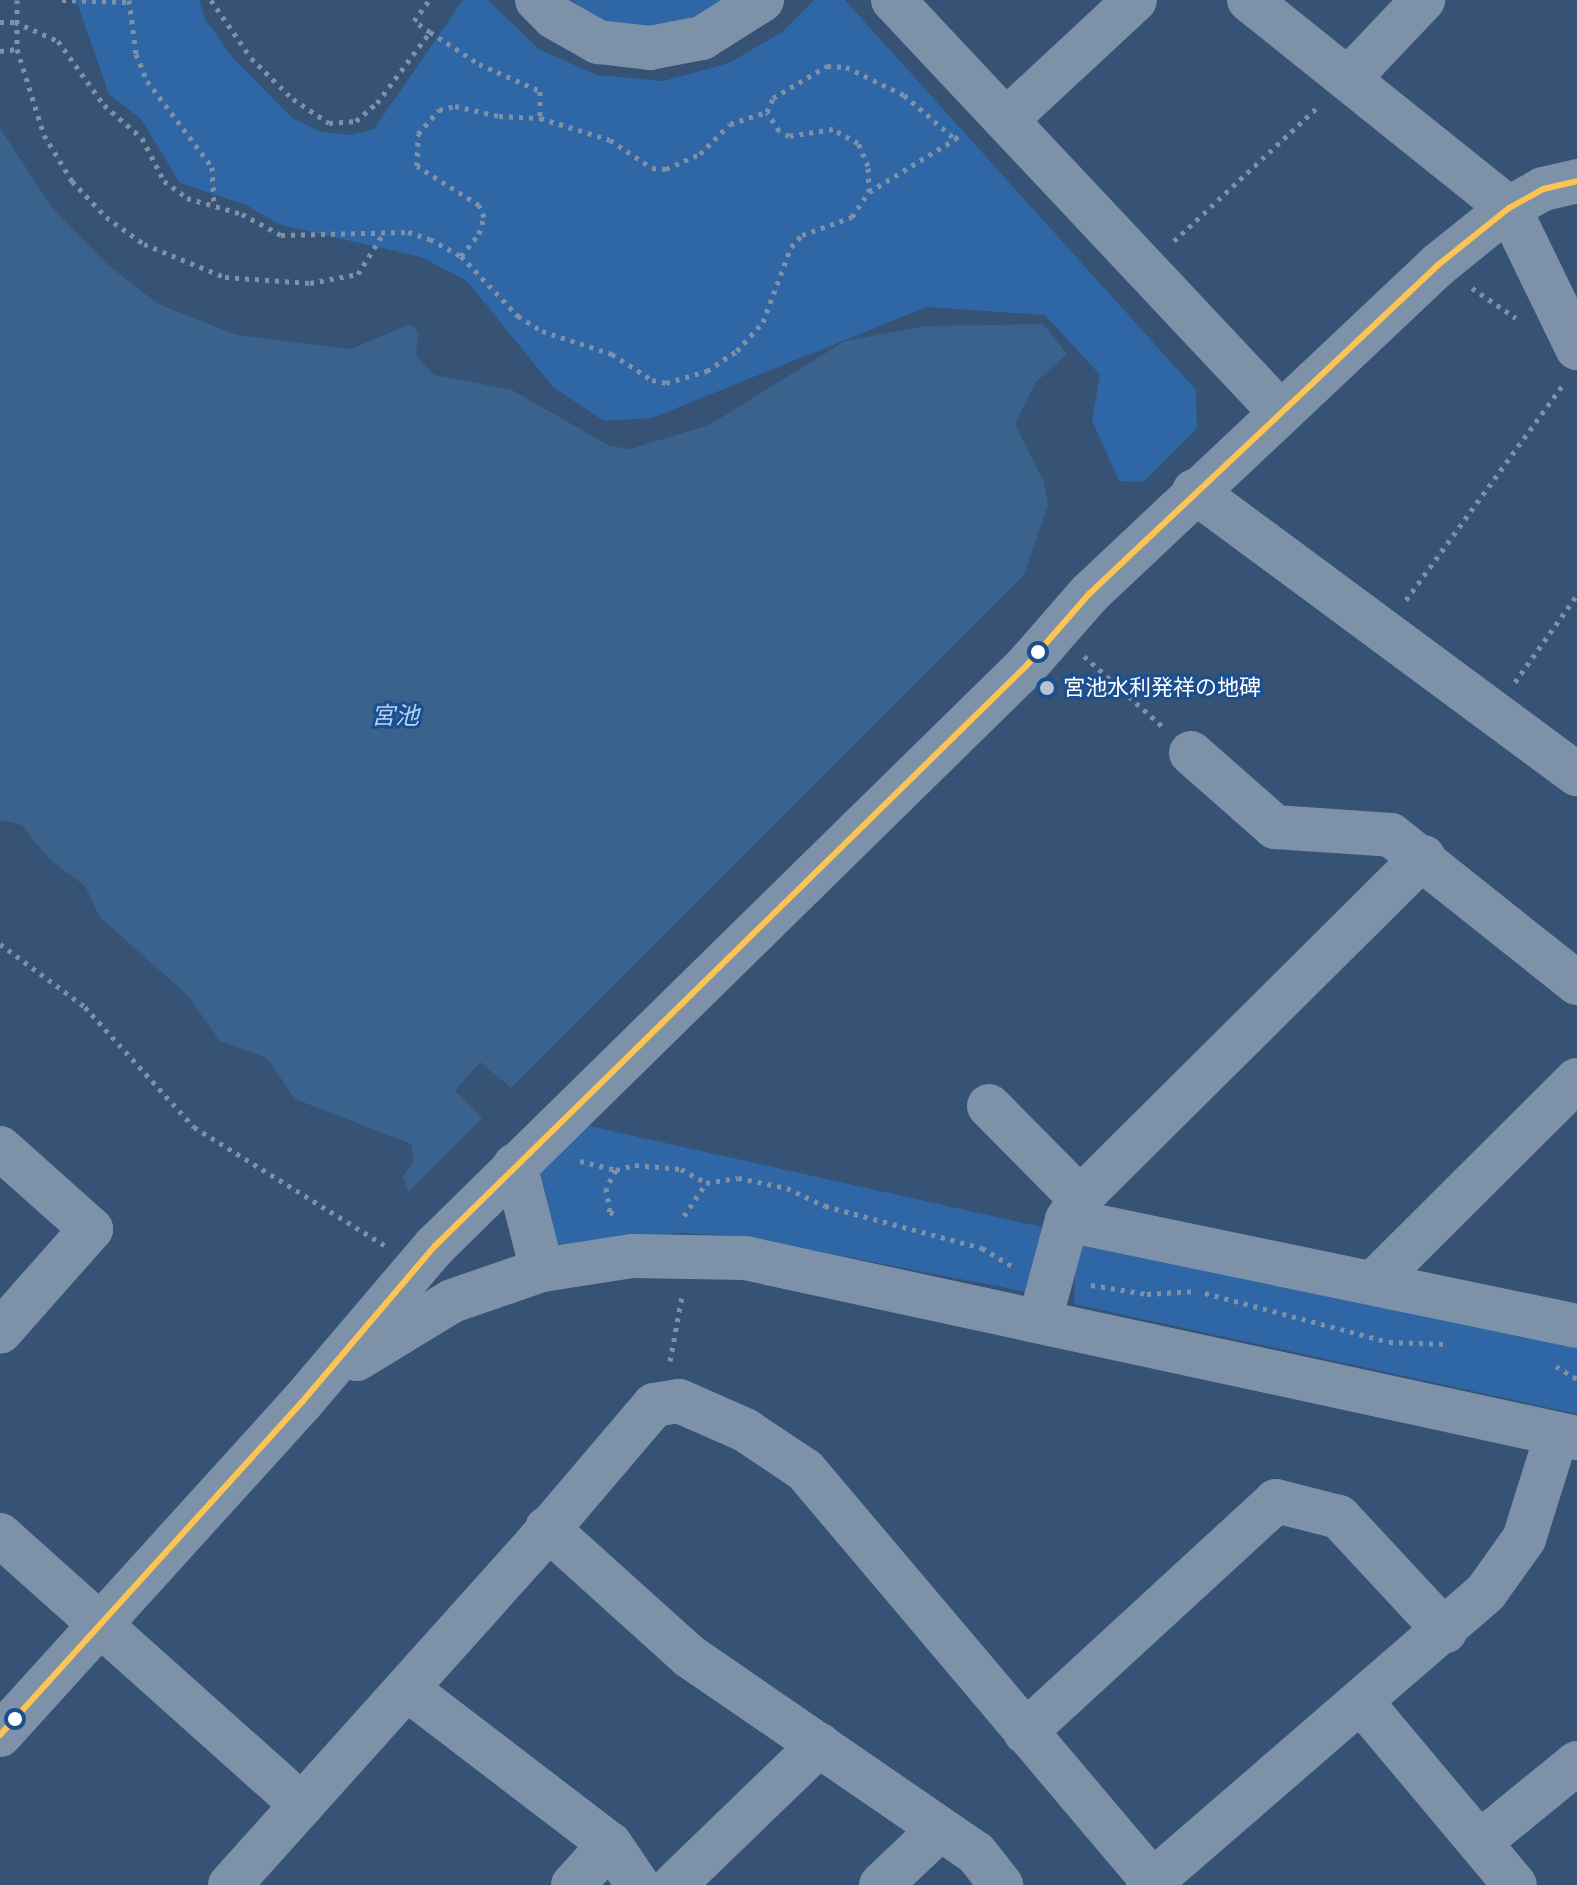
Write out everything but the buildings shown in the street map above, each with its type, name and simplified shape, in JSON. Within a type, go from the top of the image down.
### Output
[{"type":"street","points":[[537,0],[554,17],[598,42],[650,48],[702,38],[762,0]]},
{"type":"street","points":[[893,0],[986,125],[1145,268],[1280,412]]},
{"type":"street","points":[[986,125],[1135,0]]},
{"type":"street","points":[[1249,0],[1509,208],[1573,362]]},
{"type":"street","points":[[1349,78],[1423,0]]},
{"type":"street","points":[[0,1735],[302,1402],[417,1250],[515,1165],[1057,631],[1194,491],[1438,265],[1509,208],[1543,189],[1577,181]]},
{"type":"street","points":[[1194,491],[1577,774]]},
{"type":"street","points":[[1191,753],[1275,827],[1391,835],[1423,857],[1577,983]]},
{"type":"street","points":[[1040,1320],[1073,1209],[1423,857]]},
{"type":"street","points":[[1374,1282],[1577,1080]]},
{"type":"street","points":[[989,1106],[1073,1209],[1374,1282],[1577,1326]]},
{"type":"street","points":[[0,1148],[91,1229],[0,1332]]},
{"type":"street","points":[[515,1165],[542,1270]]},
{"type":"street","points":[[417,1250],[433,1280],[452,1301]]},
{"type":"street","points":[[230,1885],[407,1689],[654,1405],[679,1401],[745,1430],[805,1470],[1000,1694],[1025,1732],[1152,1884],[1363,1704],[1486,1592],[1524,1539],[1567,1436],[745,1258],[632,1256],[542,1270],[452,1301],[381,1341],[302,1402]]},
{"type":"street","points":[[1025,1732],[1276,1501],[1339,1517],[1445,1631]]},
{"type":"street","points":[[547,1528],[689,1656],[976,1853],[1001,1885]]},
{"type":"street","points":[[0,1535],[302,1805]]},
{"type":"street","points":[[407,1689],[610,1844],[638,1885]]},
{"type":"street","points":[[1363,1704],[1515,1885]]},
{"type":"street","points":[[674,1885],[819,1745]]},
{"type":"street","points":[[1480,1842],[1577,1763]]},
{"type":"street","points":[[881,1885],[940,1829]]},
{"type":"street","points":[[573,1885],[610,1844]]},
{"type":"path","points":[[17,0],[17,49],[44,135],[72,181],[106,217],[144,244],[225,277],[310,283],[358,274],[383,234]]},
{"type":"path","points":[[62,0],[127,1],[147,81],[212,167],[214,205]]},
{"type":"path","points":[[211,0],[251,58],[293,99],[329,123],[356,121],[377,103],[430,32]]},
{"type":"path","points":[[429,0],[414,21],[479,64],[540,91],[540,118]]},
{"type":"path","points":[[0,22],[15,22],[37,29],[67,49],[104,105],[142,138],[175,191],[281,235],[408,232],[461,256],[518,316],[542,331],[612,354],[652,380],[666,383],[707,371],[737,351],[763,322],[791,247],[802,235],[852,217],[869,192],[955,139],[986,125]]},
{"type":"path","points":[[0,51],[17,49]]},
{"type":"path","points":[[461,256],[479,234],[484,217],[472,199],[417,166],[418,134],[439,110],[455,106],[499,116],[540,118],[610,140],[652,168],[666,169],[700,154],[730,124],[767,112],[786,88],[827,66],[846,67],[904,95],[955,139]]},
{"type":"path","points":[[1145,268],[1349,78]]},
{"type":"path","points":[[767,112],[771,123],[789,136],[833,129],[858,143],[868,166],[869,192]]},
{"type":"path","points":[[1438,265],[1526,325]]},
{"type":"path","points":[[1382,630],[1573,362]]},
{"type":"path","points":[[1494,713],[1577,595]]},
{"type":"path","points":[[1057,631],[1191,753]]},
{"type":"path","points":[[0,944],[85,1007],[194,1127],[417,1250]]},
{"type":"path","points":[[616,1170],[606,1188],[610,1212],[631,1223]]},
{"type":"path","points":[[669,1223],[682,1218],[706,1183]]},
{"type":"path","points":[[669,1369],[683,1293]]},
{"type":"shaded area","points":[[76,0],[199,0],[205,19],[233,58],[292,118],[321,132],[351,135],[374,129],[463,0],[488,0],[540,50],[597,75],[663,81],[729,63],[782,32],[814,0],[845,0],[1196,390],[1197,428],[1143,482],[1119,481],[1092,420],[1100,375],[1045,315],[927,307],[652,418],[604,421],[553,387],[467,281],[421,257],[281,225],[246,205],[180,183],[141,119],[109,94]]},
{"type":"shaded area","points":[[571,0],[731,0],[717,10],[653,28],[601,21]]},
{"type":"shaded area","points":[[589,1126],[1042,1227],[1027,1292],[740,1236],[682,1233],[558,1245],[536,1174]]},
{"type":"shaded area","points":[[1084,1241],[1577,1347],[1577,1414],[1074,1304],[1076,1247]]},
{"type":"water","name":"宮池","points":[[0,128],[53,209],[108,265],[158,304],[237,335],[351,349],[410,324],[418,332],[416,356],[434,375],[512,390],[610,446],[630,449],[709,425],[845,341],[925,326],[1043,324],[1067,354],[1036,382],[1015,424],[1044,482],[1048,505],[1024,575],[511,1088],[480,1062],[455,1091],[482,1118],[408,1192],[403,1176],[414,1161],[411,1144],[295,1099],[267,1058],[220,1041],[187,995],[100,917],[85,886],[48,858],[22,825],[0,820]]},
{"type":"transit line","points":[[0,1735],[302,1402],[435,1246],[1027,665],[1089,594],[1438,265],[1509,208],[1543,189],[1577,181]]},
{"type":"place","name":"宮池水利発祥の地碑","points":[[1047,688]]}]
